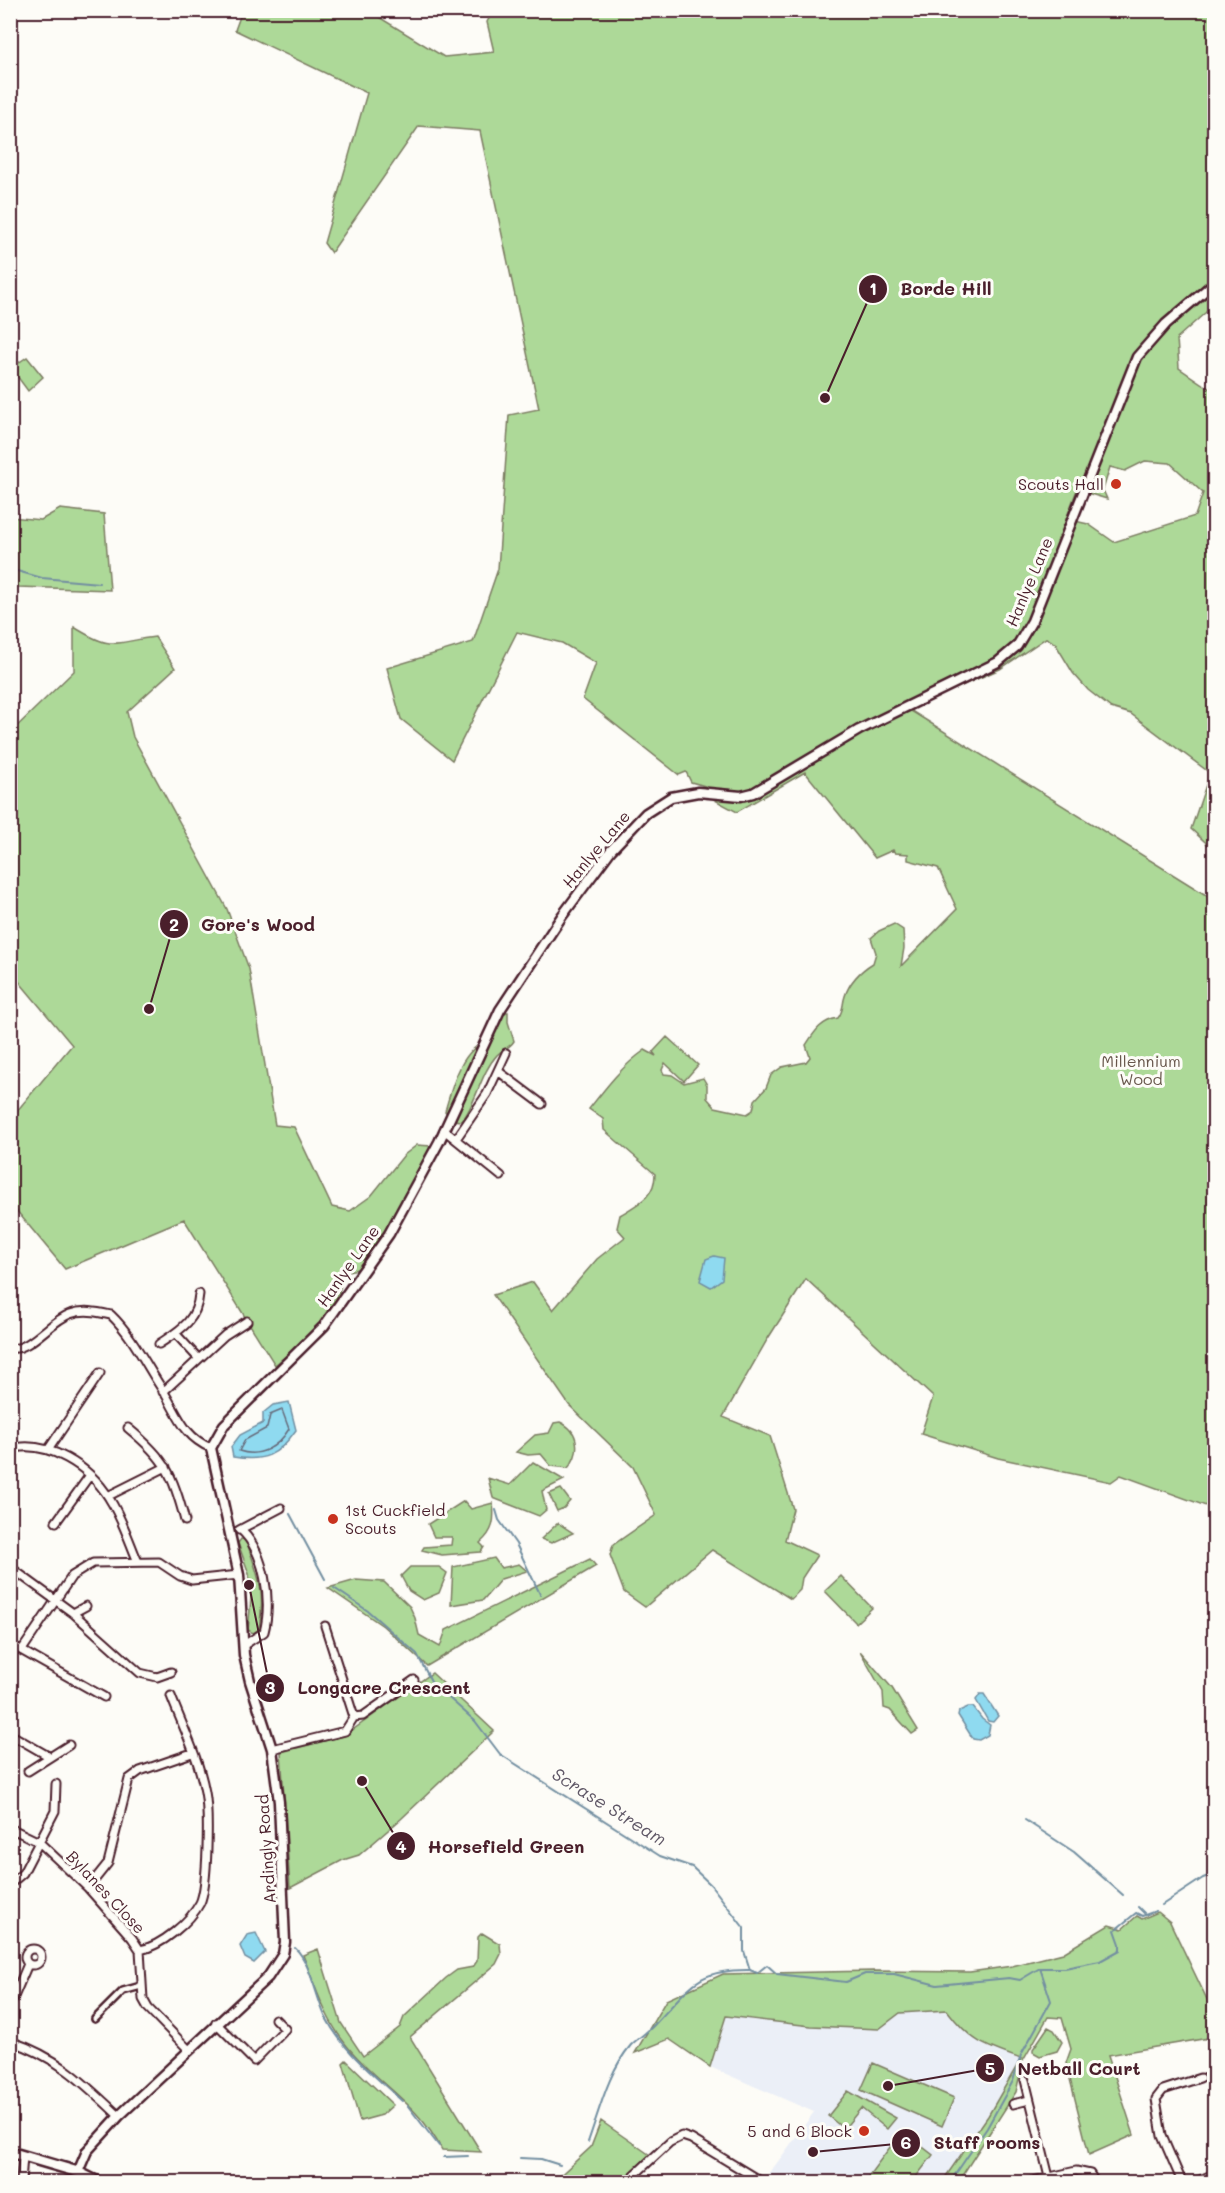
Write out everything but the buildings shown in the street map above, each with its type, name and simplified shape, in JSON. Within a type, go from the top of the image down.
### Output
[{"type":"main road","points":[[10,2152],[78,2172],[98,2182]]},
{"type":"street","name":"Hanlye Lane","points":[[211,1448],[224,1425],[301,1351],[340,1305],[389,1234],[444,1130],[500,1010],[591,876],[646,813],[661,802],[682,793],[741,796],[753,794],[859,730],[933,691],[998,662],[1017,646],[1032,621],[1137,357],[1166,324],[1215,283]]},
{"type":"street","points":[[456,1139],[487,1094],[506,1053]]},
{"type":"street","points":[[498,1071],[542,1104]]},
{"type":"street","points":[[444,1130],[501,1176]]},
{"type":"street","points":[[159,1344],[193,1318],[198,1308],[199,1294]]},
{"type":"street","points":[[10,1348],[23,1347],[58,1319],[69,1314],[94,1311],[111,1314],[120,1323],[184,1429],[199,1443],[211,1448]]},
{"type":"street","points":[[163,1392],[225,1335],[248,1321]]},
{"type":"street","points":[[175,1333],[198,1358]]},
{"type":"street","points":[[48,1450],[100,1373]]},
{"type":"street","points":[[128,1428],[154,1449],[166,1467],[178,1492],[185,1521]]},
{"type":"street","points":[[10,1449],[25,1447],[48,1450],[90,1475],[108,1496],[138,1562]]},
{"type":"street","name":"Ardingly Road","points":[[78,2172],[87,2151],[119,2116],[188,2049],[268,1977],[283,1954],[285,1897],[279,1802],[272,1749],[250,1681],[244,1645],[239,1575],[211,1448]]},
{"type":"street","points":[[108,1496],[166,1467]]},
{"type":"street","points":[[56,1522],[90,1475]]},
{"type":"street","points":[[231,1533],[281,1508]]},
{"type":"street","points":[[241,1530],[249,1538],[261,1564],[267,1614],[264,1632],[244,1645]]},
{"type":"street","points":[[22,1650],[72,1576],[86,1565],[100,1561],[124,1564],[159,1562],[186,1579],[239,1575]]},
{"type":"street","points":[[10,1567],[73,1613],[140,1673],[157,1677],[171,1672]]},
{"type":"street","points":[[73,1613],[86,1606]]},
{"type":"street","points":[[325,1626],[354,1717]]},
{"type":"street","points":[[10,1644],[104,1697]]},
{"type":"street","points":[[354,1717],[363,1716],[414,1680]]},
{"type":"street","points":[[140,1950],[160,1945],[199,1905],[205,1881],[206,1793],[171,1696]]},
{"type":"street","points":[[272,1749],[345,1731],[354,1717]]},
{"type":"street","points":[[10,1734],[50,1757]]},
{"type":"street","points":[[28,1771],[69,1745]]},
{"type":"street","points":[[88,1888],[108,1863],[129,1779],[140,1771],[192,1753]]},
{"type":"street","points":[[10,1884],[23,1873],[55,1811],[56,1784]]},
{"type":"street","name":"Bylanes Close","points":[[10,1828],[39,1842],[51,1853],[88,1888],[140,1950],[141,1986],[148,2008],[188,2049]]},
{"type":"street","points":[[10,2006],[28,1964]]},
{"type":"street","points":[[95,2019],[123,1991],[141,1986]]},
{"type":"street","points":[[216,2023],[254,2061],[285,2029],[275,2019]]},
{"type":"street","points":[[10,2041],[37,2050],[68,2068],[119,2116]]},
{"type":"street","points":[[1182,2182],[1162,2136],[1156,2099],[1163,2090],[1200,2078]]},
{"type":"street","points":[[1025,2080],[1049,2177]]},
{"type":"street","points":[[1013,2104],[1029,2100]]},
{"type":"street","points":[[627,2182],[670,2142],[682,2136],[762,2182]]},
{"type":"street","points":[[21,2182],[23,2156]]},
{"type":"street","points":[[1028,2182],[1083,2171],[1090,2174],[1095,2182]]},
{"type":"street","points":[[1195,2182],[1215,2174]]},
{"type":"shaded area","points":[[723,1974],[1043,2021],[988,2116],[942,2182],[763,2182],[814,2112],[710,2067],[669,2038]]},
{"type":"green space","name":"Millennium Wood","points":[[242,11],[369,11],[444,57],[494,52],[487,22],[493,11],[1214,11],[1214,305],[1177,338],[1179,368],[1214,392],[1214,850],[1191,829],[1210,773],[1131,714],[1111,708],[1088,690],[1073,673],[1055,643],[1046,638],[1000,669],[908,709],[1214,900],[1214,1509],[1121,1475],[1111,1482],[998,1458],[921,1434],[933,1397],[806,1279],[767,1340],[723,1417],[770,1436],[793,1509],[785,1540],[817,1555],[802,1578],[800,1590],[791,1599],[712,1550],[645,1607],[624,1592],[610,1555],[613,1545],[656,1515],[633,1467],[569,1405],[493,1295],[533,1282],[553,1310],[597,1259],[625,1237],[617,1228],[620,1215],[649,1194],[655,1174],[604,1130],[603,1119],[589,1109],[615,1077],[637,1056],[645,1050],[656,1056],[653,1052],[667,1037],[698,1065],[684,1081],[665,1063],[662,1070],[664,1074],[672,1075],[684,1083],[703,1078],[707,1085],[707,1098],[715,1107],[747,1114],[753,1110],[755,1100],[766,1088],[771,1075],[782,1067],[806,1062],[810,1057],[806,1045],[812,1035],[823,1024],[838,1018],[853,981],[873,963],[876,953],[871,938],[879,931],[894,924],[903,930],[904,948],[901,966],[957,909],[938,868],[908,860],[908,854],[895,853],[893,850],[875,858],[805,772],[737,812],[713,799],[705,786],[691,782],[686,772],[679,775],[583,699],[596,663],[562,643],[517,632],[452,760],[401,719],[387,668],[473,642],[498,569],[509,415],[539,409],[480,131],[419,126],[331,253],[324,243],[367,93],[235,30]],"holes":[[[1145,461],[1170,463],[1203,493],[1195,516],[1114,542],[1088,524],[1066,519],[1077,490],[1107,499],[1103,490],[1110,467],[1125,471]]]},
{"type":"green space","points":[[27,357],[43,377],[28,391],[11,368]]},
{"type":"green space","points":[[60,509],[104,514],[110,590],[18,587],[11,582],[11,517],[41,520]]},
{"type":"green space","points":[[74,627],[98,640],[114,643],[155,637],[175,668],[127,712],[133,737],[227,909],[249,969],[275,1125],[294,1127],[332,1207],[350,1211],[371,1196],[404,1155],[417,1145],[431,1146],[398,1209],[369,1254],[358,1269],[342,1272],[341,1286],[329,1312],[309,1336],[275,1365],[184,1219],[65,1269],[11,1204],[11,1118],[72,1045],[11,972],[10,733],[74,671]]},
{"type":"green space","points":[[503,1012],[508,1012],[508,1022],[514,1041],[491,1063],[462,1121],[452,1120],[445,1111],[459,1070],[471,1052],[488,1041]]},
{"type":"green space","points":[[560,1422],[572,1431],[575,1437],[575,1456],[568,1468],[551,1466],[541,1454],[528,1455],[516,1452],[535,1435],[549,1433],[554,1423]]},
{"type":"green space","points":[[533,1462],[564,1480],[542,1491],[546,1510],[539,1516],[493,1498],[488,1478],[510,1485]]},
{"type":"green space","points":[[561,1489],[570,1501],[564,1508],[557,1511],[549,1494]]},
{"type":"green space","points":[[464,1501],[471,1509],[493,1503],[493,1525],[480,1543],[484,1547],[481,1552],[442,1555],[422,1550],[424,1547],[451,1545],[452,1537],[434,1537],[428,1524]]},
{"type":"green space","points":[[558,1523],[573,1533],[551,1543],[541,1539]]},
{"type":"green space","points":[[241,1539],[246,1540],[260,1583],[261,1615],[259,1629],[253,1633],[248,1630],[251,1598],[249,1574],[238,1543]]},
{"type":"green space","points":[[494,1558],[501,1568],[519,1564],[527,1571],[501,1579],[483,1600],[451,1605],[453,1567]]},
{"type":"green space","points":[[590,1559],[596,1566],[427,1666],[383,1626],[328,1588],[356,1580],[384,1582],[410,1607],[419,1635],[440,1647],[446,1630]]},
{"type":"green space","points":[[410,1567],[439,1567],[447,1573],[439,1593],[423,1600],[409,1591],[401,1576]]},
{"type":"green space","points":[[841,1576],[872,1608],[856,1623],[825,1591]]},
{"type":"green space","points":[[860,1651],[892,1688],[918,1730],[912,1734],[890,1710],[884,1708],[883,1692]]},
{"type":"green space","points":[[432,1673],[494,1731],[401,1819],[359,1855],[343,1860],[290,1888],[281,1752],[344,1736]]},
{"type":"green space","points":[[1158,1912],[1170,1922],[1214,2014],[1214,2037],[1108,2055],[1134,2135],[1089,2155],[1066,2063],[1071,2049],[1062,2018],[1048,2017],[1023,2061],[1016,2092],[958,2182],[942,2182],[988,2116],[1021,2059],[979,2042],[963,2029],[947,2010],[900,2013],[879,2029],[811,2026],[726,2016],[710,2067],[669,2039],[635,2053],[666,2000],[723,1974],[970,1972],[1012,1966],[1063,1953],[1109,1925],[1122,1929],[1137,1916],[1142,1919]]},
{"type":"green space","points":[[482,1933],[500,1944],[501,1954],[496,1964],[410,2037],[481,2152],[442,2150],[421,2119],[359,2060],[339,2036],[321,2002],[303,1955],[318,1949],[341,2023],[363,2056],[400,2027],[404,2017],[446,1978],[457,1970],[473,1967],[477,1961],[478,1937]]},
{"type":"green space","points":[[1048,2027],[1054,2030],[1062,2042],[1057,2051],[1040,2056],[1033,2052],[1033,2049]]},
{"type":"green space","points":[[346,2060],[393,2105],[382,2115],[360,2121],[343,2063]]},
{"type":"green space","points":[[873,2063],[954,2098],[942,2126],[861,2090]]},
{"type":"green space","points":[[848,2091],[896,2118],[887,2129],[861,2108],[844,2129],[828,2116]]},
{"type":"green space","points":[[601,2121],[650,2155],[621,2182],[553,2182],[591,2147]]},
{"type":"green space","points":[[902,2131],[933,2155],[912,2182],[864,2182]]},
{"type":"water","points":[[714,1256],[724,1258],[722,1279],[711,1287],[700,1281],[706,1259]]},
{"type":"water","points":[[289,1402],[296,1430],[283,1446],[262,1458],[233,1457],[231,1447],[240,1435],[263,1423],[263,1413],[273,1405]]},
{"type":"water","points":[[980,1694],[984,1694],[998,1716],[993,1722],[988,1721],[976,1700]]},
{"type":"water","points":[[973,1707],[990,1725],[988,1735],[979,1740],[973,1739],[958,1715],[959,1711]]},
{"type":"water","points":[[256,1933],[265,1952],[254,1963],[245,1958],[240,1946],[247,1935]]},
{"type":"waterway","points":[[10,569],[42,578],[99,583]]},
{"type":"waterway","points":[[496,1510],[499,1520],[516,1544],[540,1594]]},
{"type":"waterway","name":"Scrase Stream","points":[[290,1514],[325,1579]]},
{"type":"waterway","name":"Scrase Stream","points":[[334,1588],[368,1611],[417,1654],[432,1683],[475,1721],[500,1754],[660,1856],[692,1867],[711,1885],[744,1928],[744,1951],[750,1970],[757,1973],[767,1965],[777,1974],[846,1982],[865,1974],[894,1974],[937,1985],[1009,1978],[1020,1980],[1040,1968],[1065,1968],[1100,1961],[1120,1950],[1115,1930],[1136,1913],[1142,1916],[1156,1911]]},
{"type":"waterway","points":[[1025,1820],[1074,1852],[1123,1895]]},
{"type":"waterway","name":"Scrase Stream","points":[[1162,1905],[1203,1878],[1214,1874]]},
{"type":"waterway","points":[[1138,1907],[1144,1913]]},
{"type":"waterway","points":[[295,1948],[305,1961],[332,2029],[360,2062],[402,2101]]},
{"type":"waterway","points":[[950,2182],[987,2128],[1013,2081],[1021,2055],[1051,2001],[1040,1968]]},
{"type":"waterway","points":[[588,2142],[610,2079],[631,2045],[695,1983],[717,1973],[750,1970]]},
{"type":"waterway","points":[[408,2106],[439,2146]]},
{"type":"waterway","points":[[444,2157],[468,2156]]},
{"type":"waterway","points":[[520,2158],[541,2159],[560,2165]]},
{"type":"place","name":"Borde Hill","points":[[825,398]]},
{"type":"place","name":"Scouts Hall","points":[[1116,484]]},
{"type":"place","name":"Gore's Wood","points":[[149,1009]]},
{"type":"place","name":"1st Cuckfield Scouts","points":[[333,1519]]},
{"type":"place","name":"Longacre Crescent","points":[[249,1585]]},
{"type":"place","name":"Horsefield Green","points":[[362,1781]]},
{"type":"place","name":"Netball Court","points":[[888,2086]]},
{"type":"place","name":"5 and 6 Block","points":[[864,2131]]},
{"type":"place","name":"Staff rooms","points":[[813,2152]]}]
